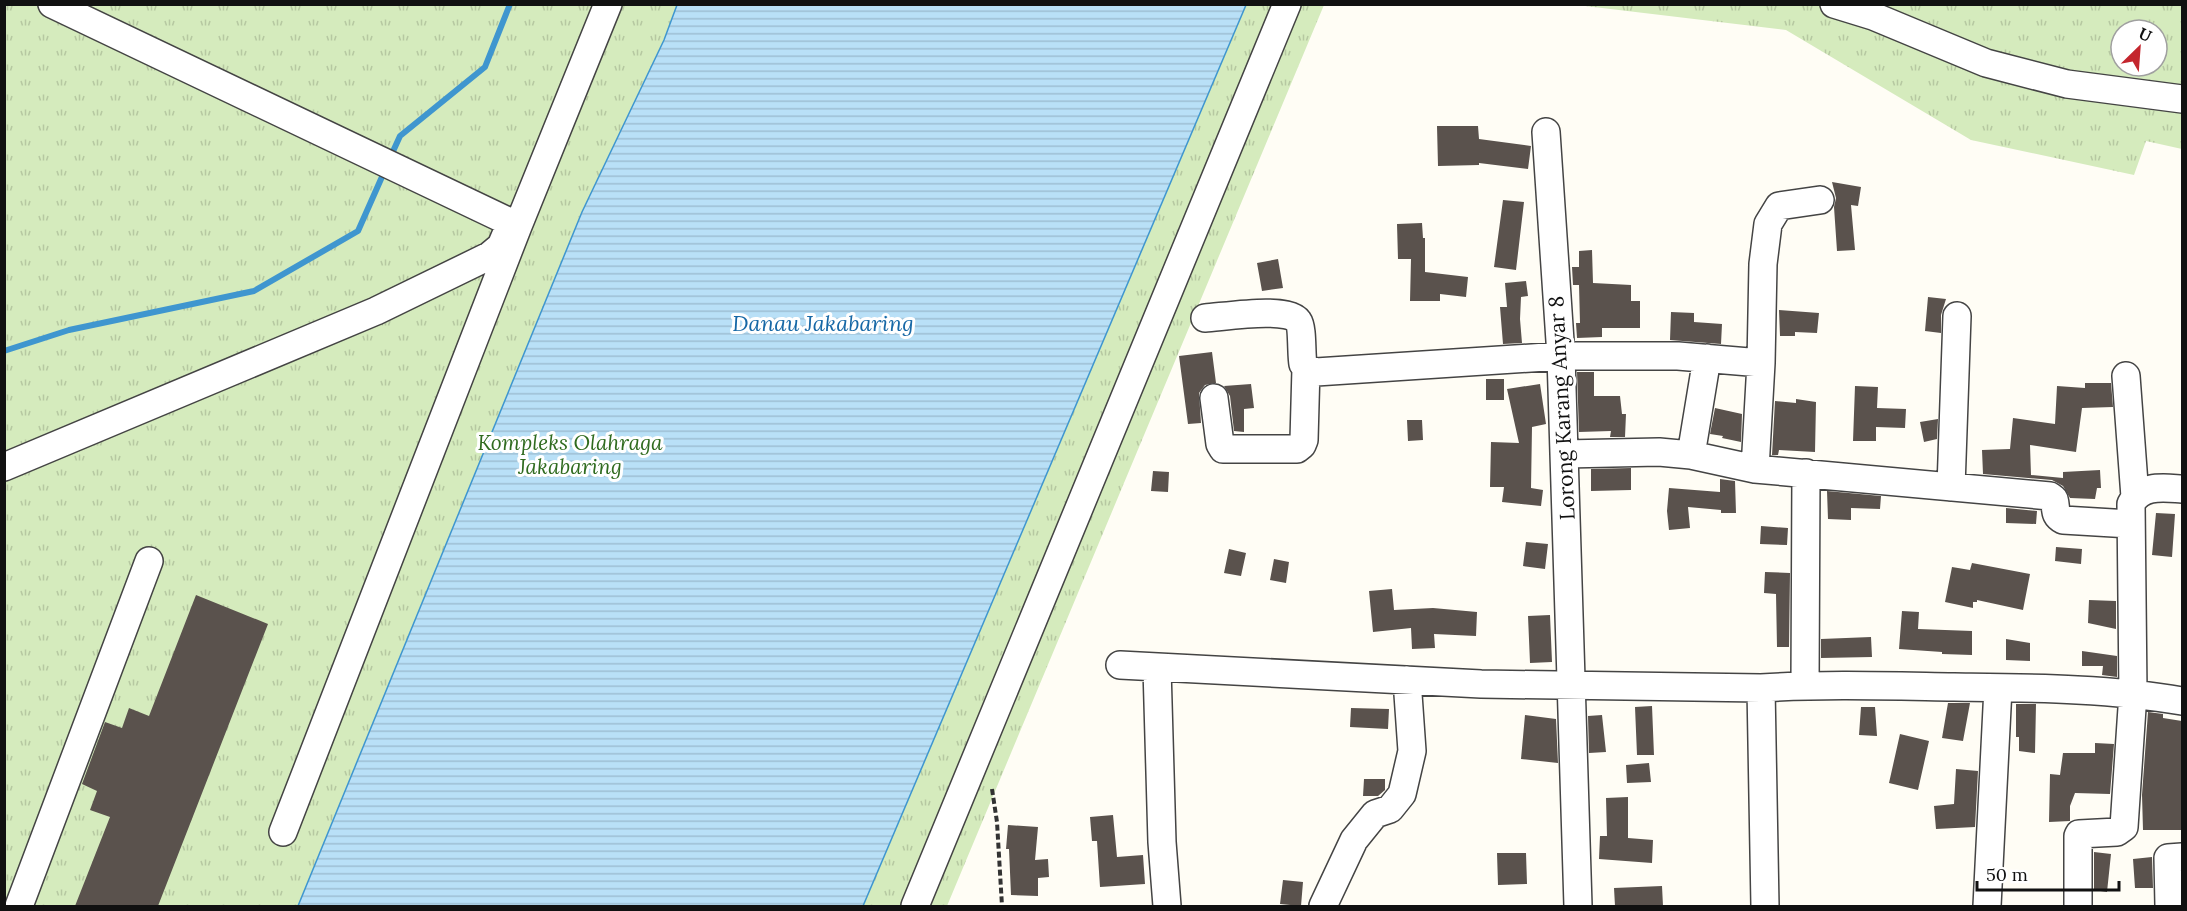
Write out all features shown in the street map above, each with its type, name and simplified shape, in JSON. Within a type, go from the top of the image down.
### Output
[{"type":"street","points":[[52,4],[514,225]]},
{"type":"street","points":[[283,832],[514,225],[608,4]]},
{"type":"street","points":[[915,906],[1287,4]]},
{"type":"street","points":[[1834,4],[1873,16],[1986,63],[2067,84],[2182,99]]},
{"type":"street","name":"Lorong Karang Anyar 8","points":[[1546,132],[1561,356],[1578,906]]},
{"type":"street","points":[[1755,469],[1761,363],[1763,264],[1768,224],[1779,206],[1820,200]]},
{"type":"street","points":[[4,467],[376,311],[489,256],[501,246],[514,225]]},
{"type":"street","points":[[1205,318],[1278,313],[1293,316],[1300,325],[1303,364],[1306,368],[1304,440],[1297,449],[1223,449],[1220,444],[1214,398]]},
{"type":"street","points":[[1951,487],[1957,316]]},
{"type":"street","points":[[1306,368],[1324,372],[1561,356],[1707,358],[1761,363]]},
{"type":"street","points":[[1691,455],[1707,358]]},
{"type":"street","points":[[2078,906],[2079,834],[2117,832],[2124,827],[2133,693],[2130,510],[2135,496],[2126,376]]},
{"type":"street","points":[[1565,454],[1659,452],[1691,455],[1755,469],[2050,496],[2054,500],[2058,518],[2063,520],[2130,524]]},
{"type":"street","points":[[1805,686],[1806,473]]},
{"type":"street","points":[[2135,496],[2142,491],[2158,488],[2182,489]]},
{"type":"street","points":[[19,906],[149,561]]},
{"type":"street","points":[[1120,665],[1481,684],[1761,688],[1805,686],[1998,688],[2133,693],[2182,701]]},
{"type":"street","points":[[1157,668],[1162,842],[1167,906]]},
{"type":"street","points":[[1323,906],[1354,840],[1375,814],[1390,809],[1402,794],[1412,751],[1407,680]]},
{"type":"street","points":[[1761,688],[1765,906]]},
{"type":"street","points":[[1987,906],[1998,688]]},
{"type":"street","points":[[2169,906],[2168,858],[2182,857]]},
{"type":"path","points":[[992,789],[997,822],[1002,906]]},
{"type":"green space","name":"Kompleks Olahraga Jakabaring","points":[[5,5],[1324,5],[947,906],[5,906]]},
{"type":"green space","points":[[1577,5],[2182,5],[2182,149],[2146,141],[2134,175],[1971,140],[1786,30]]},
{"type":"water","name":"Danau Jakabaring","points":[[677,5],[1246,5],[863,906],[298,906],[582,212],[664,40]]},
{"type":"building","points":[[1437,126],[1478,126],[1479,139],[1531,146],[1528,169],[1479,163],[1479,165],[1438,166]]},
{"type":"building","points":[[1832,182],[1861,187],[1858,206],[1851,205],[1855,250],[1837,251],[1834,207],[1836,198]]},
{"type":"building","points":[[1503,200],[1524,202],[1516,270],[1494,267]]},
{"type":"building","points":[[1422,223],[1423,238],[1425,238],[1425,272],[1468,277],[1466,297],[1440,294],[1440,301],[1410,301],[1411,259],[1398,259],[1397,224]]},
{"type":"building","points":[[1592,250],[1593,283],[1631,285],[1631,301],[1640,301],[1640,328],[1602,328],[1602,337],[1577,338],[1576,323],[1580,323],[1579,285],[1573,285],[1572,267],[1579,267],[1579,251]]},
{"type":"building","points":[[1278,259],[1283,288],[1262,291],[1257,263]]},
{"type":"building","points":[[1526,281],[1528,296],[1521,297],[1522,343],[1503,344],[1500,307],[1507,307],[1505,283]]},
{"type":"building","points":[[1928,297],[1946,299],[1941,315],[1941,333],[1925,331]]},
{"type":"building","points":[[1779,310],[1819,313],[1817,333],[1795,332],[1795,336],[1780,336]]},
{"type":"building","points":[[1671,312],[1694,313],[1694,322],[1722,324],[1721,344],[1670,340]]},
{"type":"building","points":[[1212,352],[1216,383],[1205,385],[1199,393],[1201,423],[1188,424],[1179,356]]},
{"type":"building","points":[[1577,372],[1594,372],[1594,396],[1620,396],[1622,414],[1626,414],[1625,437],[1610,437],[1611,431],[1579,432]]},
{"type":"building","points":[[1486,379],[1504,379],[1504,400],[1486,400]]},
{"type":"building","points":[[2085,383],[2111,383],[2113,407],[2082,408],[2076,452],[2030,445],[2031,475],[2063,478],[2063,472],[2100,470],[2101,488],[2097,488],[2095,499],[2070,498],[2063,486],[2052,480],[1983,474],[1982,450],[2010,449],[2013,418],[2055,424],[2057,386],[2085,388]]},
{"type":"building","points":[[1251,384],[1254,408],[1244,409],[1244,432],[1234,431],[1230,396],[1224,386]]},
{"type":"building","points":[[1540,384],[1546,424],[1532,427],[1531,488],[1543,490],[1541,506],[1502,502],[1504,487],[1490,487],[1491,442],[1519,443],[1507,389]]},
{"type":"building","points":[[1855,386],[1878,387],[1877,408],[1906,409],[1905,428],[1876,427],[1876,441],[1853,441]]},
{"type":"building","points":[[1796,399],[1816,402],[1815,452],[1779,450],[1778,455],[1772,455],[1775,401],[1796,403]]},
{"type":"building","points":[[1715,408],[1742,414],[1741,442],[1710,434]]},
{"type":"building","points":[[1938,419],[1937,439],[1924,442],[1920,422]]},
{"type":"building","points":[[1407,420],[1422,420],[1423,440],[1408,441]]},
{"type":"building","points":[[1631,468],[1631,490],[1591,491],[1591,469]]},
{"type":"building","points":[[1153,471],[1169,472],[1168,492],[1151,491]]},
{"type":"building","points":[[1720,479],[1735,481],[1736,513],[1721,513],[1721,510],[1688,507],[1690,528],[1669,530],[1667,511],[1669,488],[1720,492]]},
{"type":"building","points":[[1827,491],[1881,496],[1880,509],[1851,508],[1851,520],[1828,519]]},
{"type":"building","points":[[2006,508],[2037,511],[2036,524],[2006,523]]},
{"type":"building","points":[[2156,513],[2175,514],[2172,557],[2152,555]]},
{"type":"building","points":[[1761,526],[1788,528],[1787,545],[1760,544]]},
{"type":"building","points":[[1526,542],[1548,544],[1545,569],[1523,566]]},
{"type":"building","points":[[2056,547],[2082,549],[2081,564],[2055,561]]},
{"type":"building","points":[[1229,549],[1246,553],[1241,576],[1224,573]]},
{"type":"building","points":[[1274,559],[1289,562],[1286,583],[1270,580]]},
{"type":"building","points":[[1972,563],[2030,574],[2023,610],[1977,600],[1973,602],[1973,608],[1945,602],[1952,567],[1970,570]]},
{"type":"building","points":[[1765,572],[1790,573],[1789,647],[1777,647],[1776,594],[1764,593]]},
{"type":"building","points":[[1392,589],[1394,610],[1433,608],[1477,612],[1476,636],[1434,634],[1435,648],[1412,649],[1411,628],[1373,632],[1369,591]]},
{"type":"building","points":[[196,595],[268,624],[158,906],[75,906],[110,817],[90,810],[97,791],[82,784],[105,722],[122,728],[129,708],[149,716]]},
{"type":"building","points":[[2089,600],[2116,601],[2116,629],[2088,623]]},
{"type":"building","points":[[1902,611],[1919,612],[1918,629],[1972,631],[1972,655],[1899,649]]},
{"type":"building","points":[[1550,615],[1552,662],[1530,663],[1528,616]]},
{"type":"building","points":[[1871,637],[1872,657],[1821,658],[1821,639]]},
{"type":"building","points":[[2006,639],[2030,643],[2030,661],[2006,660]]},
{"type":"building","points":[[2082,651],[2117,656],[2117,677],[2102,675],[2103,666],[2082,666]]},
{"type":"building","points":[[1948,703],[1970,703],[1963,741],[1942,738]]},
{"type":"building","points":[[2016,704],[2036,704],[2035,753],[2019,751],[2019,737],[2016,737]]},
{"type":"building","points":[[1652,706],[1654,755],[1637,755],[1635,707]]},
{"type":"building","points":[[1861,707],[1875,707],[1877,736],[1859,735]]},
{"type":"building","points":[[1351,708],[1389,709],[1388,729],[1350,727]]},
{"type":"building","points":[[2148,712],[2163,714],[2163,718],[2182,721],[2182,830],[2143,830],[2142,795]]},
{"type":"building","points":[[1525,715],[1556,719],[1558,763],[1521,759]]},
{"type":"building","points":[[1602,715],[1606,752],[1589,753],[1588,716]]},
{"type":"building","points":[[1900,734],[1929,741],[1918,790],[1889,783]]},
{"type":"building","points":[[2095,743],[2114,744],[2110,794],[2075,793],[2070,806],[2070,821],[2049,822],[2050,774],[2060,775],[2063,753],[2095,753]]},
{"type":"building","points":[[1649,763],[1651,782],[1627,783],[1626,765]]},
{"type":"building","points":[[1956,769],[1978,771],[1975,827],[1936,829],[1934,806],[1954,804]]},
{"type":"building","points":[[1364,779],[1385,779],[1385,790],[1378,796],[1363,796]]},
{"type":"building","points":[[1628,797],[1628,838],[1653,840],[1652,863],[1599,859],[1600,836],[1607,836],[1606,798]]},
{"type":"building","points":[[1113,815],[1117,857],[1143,855],[1145,884],[1100,887],[1097,841],[1092,841],[1090,817]]},
{"type":"building","points":[[1008,825],[1038,827],[1035,860],[1048,859],[1049,877],[1038,878],[1038,896],[1011,895],[1009,849],[1006,849]]},
{"type":"building","points":[[2094,852],[2111,854],[2107,892],[2094,890]]},
{"type":"building","points":[[1497,853],[1526,853],[1527,884],[1498,885]]},
{"type":"building","points":[[2152,857],[2153,888],[2135,888],[2133,859]]},
{"type":"building","points":[[1283,880],[1303,882],[1301,906],[1280,904]]},
{"type":"building","points":[[1662,886],[1663,906],[1615,906],[1614,888]]},
{"type":"waterway","points":[[390,158],[400,136],[485,67],[510,4]]},
{"type":"waterway","points":[[4,351],[69,330],[254,291],[358,231],[385,170]]}]
